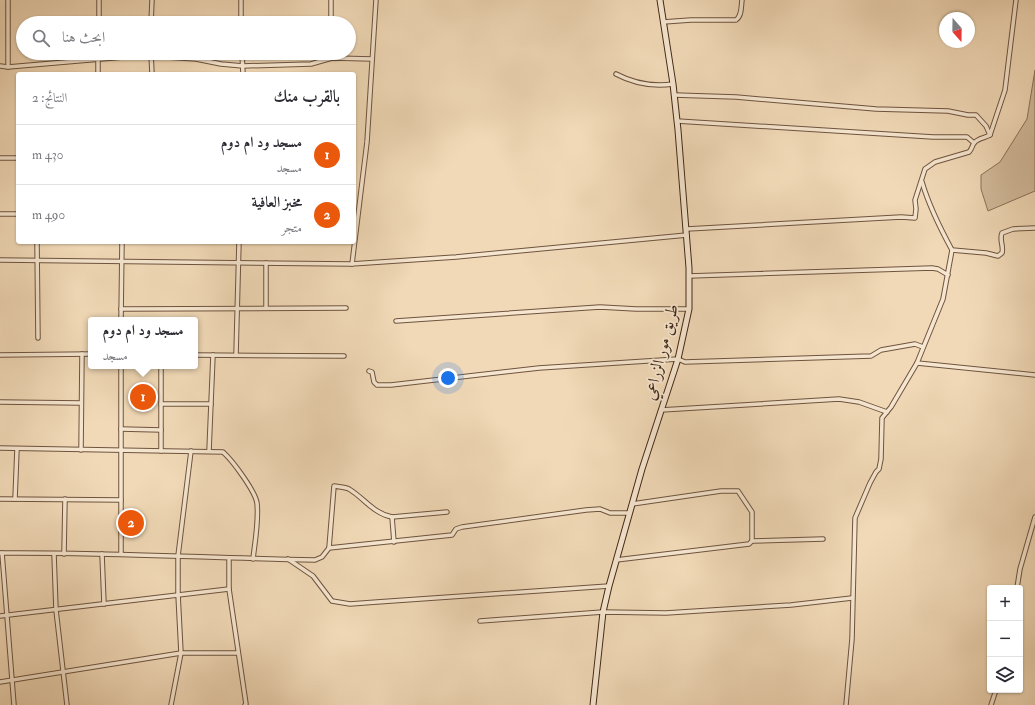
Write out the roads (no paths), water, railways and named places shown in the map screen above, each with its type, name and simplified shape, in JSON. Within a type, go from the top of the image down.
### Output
[{"type":"street","points":[[8,0],[8,67]]},
{"type":"street","points":[[99,0],[99,16]]},
{"type":"street","points":[[151,16],[152,0]]},
{"type":"street","points":[[241,0],[241,16]]},
{"type":"street","points":[[330,0],[331,16]]},
{"type":"street","points":[[356,231],[367,142],[376,0]]},
{"type":"street","name":"طريق مور الزراعي","points":[[593,705],[604,612],[609,586],[629,513],[678,359],[689,310],[687,232],[677,121],[660,0]]},
{"type":"street","points":[[663,22],[691,20],[736,20],[740,14],[742,0]]},
{"type":"street","points":[[846,705],[852,639],[852,598],[856,518],[870,483],[879,469],[881,459],[882,420],[917,363],[943,299],[952,250],[938,226],[928,202],[922,182],[922,175],[925,170],[935,162],[969,152],[972,150],[974,143],[990,135],[1006,90],[1016,0]]},
{"type":"street","points":[[356,59],[372,59]]},
{"type":"street","points":[[0,66],[8,67],[87,60]]},
{"type":"street","points":[[98,60],[98,72]]},
{"type":"street","points":[[151,60],[152,72]]},
{"type":"street","points":[[201,60],[243,66],[311,64],[325,60]]},
{"type":"street","points":[[243,60],[243,72]]},
{"type":"street","points":[[616,74],[634,82],[649,85],[673,84]]},
{"type":"street","points":[[674,95],[736,97],[876,109],[948,111],[976,115],[986,126],[990,135]]},
{"type":"street","points":[[677,121],[933,137],[962,136],[967,137],[974,143]]},
{"type":"street","points":[[0,158],[16,158]]},
{"type":"street","points":[[0,260],[352,264],[456,257],[687,232],[901,217],[915,218],[915,200],[922,182]]},
{"type":"street","points":[[0,214],[16,214]]},
{"type":"street","points":[[952,250],[986,253],[998,256],[1003,250],[1000,236],[1002,233],[1013,229],[1035,228]]},
{"type":"street","points":[[37,244],[38,338]]},
{"type":"street","points":[[121,317],[122,244]]},
{"type":"street","points":[[236,355],[239,244]]},
{"type":"street","points":[[352,264],[354,244]]},
{"type":"street","points":[[266,263],[266,308]]},
{"type":"street","points":[[689,276],[932,268],[938,269],[948,275]]},
{"type":"street","points":[[396,321],[600,307],[689,310]]},
{"type":"street","points":[[121,308],[346,308]]},
{"type":"street","points":[[369,371],[372,372],[374,382],[377,385],[391,385],[539,368],[678,359],[685,362],[871,356],[881,350],[915,344],[923,347]]},
{"type":"street","points":[[81,450],[82,354]]},
{"type":"street","points":[[0,355],[88,354]]},
{"type":"street","points":[[198,355],[344,356]]},
{"type":"street","points":[[209,451],[213,355]]},
{"type":"street","points":[[917,363],[1035,375]]},
{"type":"street","points":[[121,369],[121,554]]},
{"type":"street","points":[[161,369],[161,451]]},
{"type":"street","points":[[661,410],[839,399],[859,402],[886,412]]},
{"type":"street","points":[[0,402],[81,403]]},
{"type":"street","points":[[161,404],[211,404]]},
{"type":"street","points":[[121,429],[161,430]]},
{"type":"street","points":[[0,448],[224,452],[233,462],[257,502],[257,521],[253,559]]},
{"type":"street","points":[[15,499],[17,449]]},
{"type":"street","points":[[172,705],[181,653],[178,556],[191,451]]},
{"type":"street","points":[[14,705],[1,553],[121,554],[315,560],[322,557],[329,548],[334,486],[350,490],[373,509],[387,516],[392,517],[447,512]]},
{"type":"street","points":[[632,504],[721,491],[738,491],[752,512],[752,541]]},
{"type":"street","points":[[0,499],[121,500]]},
{"type":"street","points":[[64,554],[65,499]]},
{"type":"street","points":[[329,548],[452,535],[456,529],[462,527],[586,510],[600,509],[610,513],[629,513]]},
{"type":"street","points":[[392,517],[394,542]]},
{"type":"street","points":[[1017,585],[1020,569],[1035,517]]},
{"type":"street","points":[[616,560],[749,544],[752,541],[823,539]]},
{"type":"street","points":[[54,554],[56,610],[66,705]]},
{"type":"street","points":[[102,554],[104,604]]},
{"type":"street","points":[[229,558],[229,589],[246,705]]},
{"type":"street","points":[[288,559],[313,576],[332,601],[339,603],[377,602],[609,586]]},
{"type":"street","points":[[0,616],[229,589]]},
{"type":"street","points":[[480,621],[604,612],[674,612],[791,605],[852,598]]},
{"type":"street","points":[[0,682],[181,653],[238,653]]},
{"type":"street","points":[[991,705],[995,693]]},
{"type":"place","name":"مسجد ود ام دوم","points":[[143,397]]},
{"type":"place","name":"مخبز العافية","points":[[131,523]]}]
